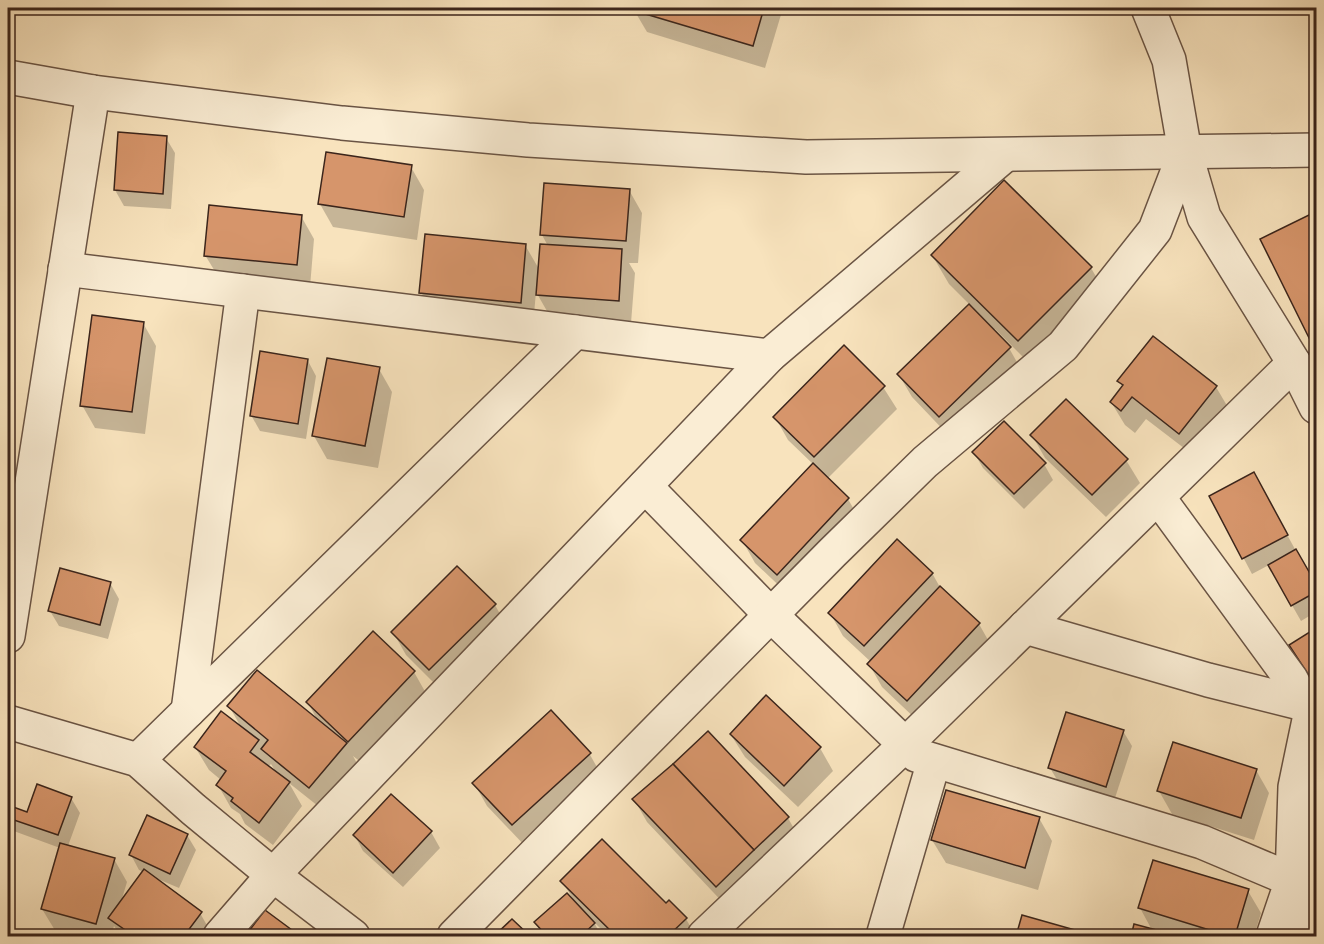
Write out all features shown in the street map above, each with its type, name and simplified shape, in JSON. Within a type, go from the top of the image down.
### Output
[{"type":"street","points":[[1148,8],[1169,60],[1185,152],[1204,217],[1294,363],[1317,407]]},
{"type":"street","points":[[8,77],[93,92],[342,123],[528,140],[806,157],[1317,150]]},
{"type":"street","points":[[8,636],[93,92]]},
{"type":"street","points":[[454,936],[832,553],[926,462],[1063,346],[1155,230],[1185,152]]},
{"type":"street","points":[[219,936],[273,875],[769,356],[1005,155]]},
{"type":"street","points":[[1155,230],[1204,217]]},
{"type":"street","points":[[65,269],[769,356]]},
{"type":"street","points":[[188,711],[243,291]]},
{"type":"street","points":[[138,760],[575,332]]},
{"type":"street","points":[[704,936],[905,745],[1294,363]]},
{"type":"street","points":[[645,486],[771,615],[916,755],[1304,875]]},
{"type":"street","points":[[1158,497],[1310,702],[1310,715],[1295,787],[1308,936]]},
{"type":"street","points":[[1024,627],[1208,680],[1310,702]]},
{"type":"street","points":[[8,722],[138,760],[273,875],[353,936]]},
{"type":"street","points":[[883,936],[934,761]]},
{"type":"street","points":[[1274,936],[1304,875]]},
{"type":"building","points":[[633,8],[764,8],[753,46],[632,10]]},
{"type":"building","points":[[118,132],[167,136],[163,194],[114,190]]},
{"type":"building","points":[[326,152],[412,165],[404,217],[318,204]]},
{"type":"building","points":[[1004,180],[1092,267],[1018,341],[931,255]]},
{"type":"building","points":[[544,183],[630,189],[626,241],[540,235]]},
{"type":"building","points":[[209,205],[302,215],[297,265],[204,256]]},
{"type":"building","points":[[1311,214],[1316,224],[1316,352],[1260,239]]},
{"type":"building","points":[[425,234],[526,244],[521,303],[419,293]]},
{"type":"building","points":[[540,244],[622,249],[619,301],[536,295]]},
{"type":"building","points":[[969,304],[1011,347],[939,417],[897,374]]},
{"type":"building","points":[[92,315],[144,322],[132,412],[80,406]]},
{"type":"building","points":[[1153,336],[1217,386],[1179,434],[1132,397],[1121,411],[1110,402],[1123,385],[1117,381]]},
{"type":"building","points":[[844,345],[885,386],[814,457],[773,417]]},
{"type":"building","points":[[260,351],[308,359],[298,424],[250,416]]},
{"type":"building","points":[[327,358],[380,367],[365,446],[312,436]]},
{"type":"building","points":[[1066,399],[1128,459],[1092,495],[1030,435]]},
{"type":"building","points":[[1004,421],[1046,463],[1014,494],[972,452]]},
{"type":"building","points":[[813,463],[849,498],[777,575],[740,540]]},
{"type":"building","points":[[1254,472],[1288,535],[1242,559],[1209,496]]},
{"type":"building","points":[[897,539],[933,573],[864,646],[828,613]]},
{"type":"building","points":[[1296,549],[1316,584],[1316,592],[1291,606],[1268,565]]},
{"type":"building","points":[[457,566],[496,604],[429,670],[391,632]]},
{"type":"building","points":[[60,568],[111,582],[100,625],[48,611]]},
{"type":"building","points":[[940,586],[980,623],[907,701],[867,664]]},
{"type":"building","points":[[1316,628],[1316,680],[1313,682],[1289,645]]},
{"type":"building","points":[[373,631],[415,671],[348,742],[306,702]]},
{"type":"building","points":[[257,670],[347,743],[309,788],[261,749],[268,740],[227,706]]},
{"type":"building","points":[[766,695],[821,747],[784,786],[730,734]]},
{"type":"building","points":[[551,710],[591,753],[512,825],[472,783]]},
{"type":"building","points":[[221,711],[259,740],[250,752],[290,782],[259,823],[231,801],[233,798],[216,785],[226,771],[194,747]]},
{"type":"building","points":[[1066,712],[1124,730],[1106,787],[1048,768]]},
{"type":"building","points":[[708,731],[789,817],[754,850],[673,764]]},
{"type":"building","points":[[1173,742],[1257,769],[1241,818],[1157,791]]},
{"type":"building","points":[[673,764],[754,850],[716,887],[632,799]]},
{"type":"building","points":[[37,784],[72,797],[58,835],[8,818],[8,805],[27,812]]},
{"type":"building","points":[[946,790],[1040,817],[1025,868],[931,840]]},
{"type":"building","points":[[391,794],[432,831],[393,873],[353,835]]},
{"type":"building","points":[[147,815],[188,834],[170,874],[129,855]]},
{"type":"building","points":[[602,839],[666,903],[669,900],[687,918],[668,936],[616,936],[560,881]]},
{"type":"building","points":[[60,843],[115,858],[96,924],[41,909]]},
{"type":"building","points":[[1153,860],[1249,889],[1235,936],[1138,908]]},
{"type":"building","points":[[144,869],[202,912],[184,936],[134,936],[108,918]]},
{"type":"building","points":[[567,893],[595,923],[581,936],[547,936],[534,922]]},
{"type":"building","points":[[265,910],[300,936],[245,936]]},
{"type":"building","points":[[1022,915],[1082,932],[1080,936],[1016,936]]},
{"type":"building","points":[[512,919],[530,936],[494,936]]},
{"type":"building","points":[[1134,924],[1179,936],[1131,936]]}]
